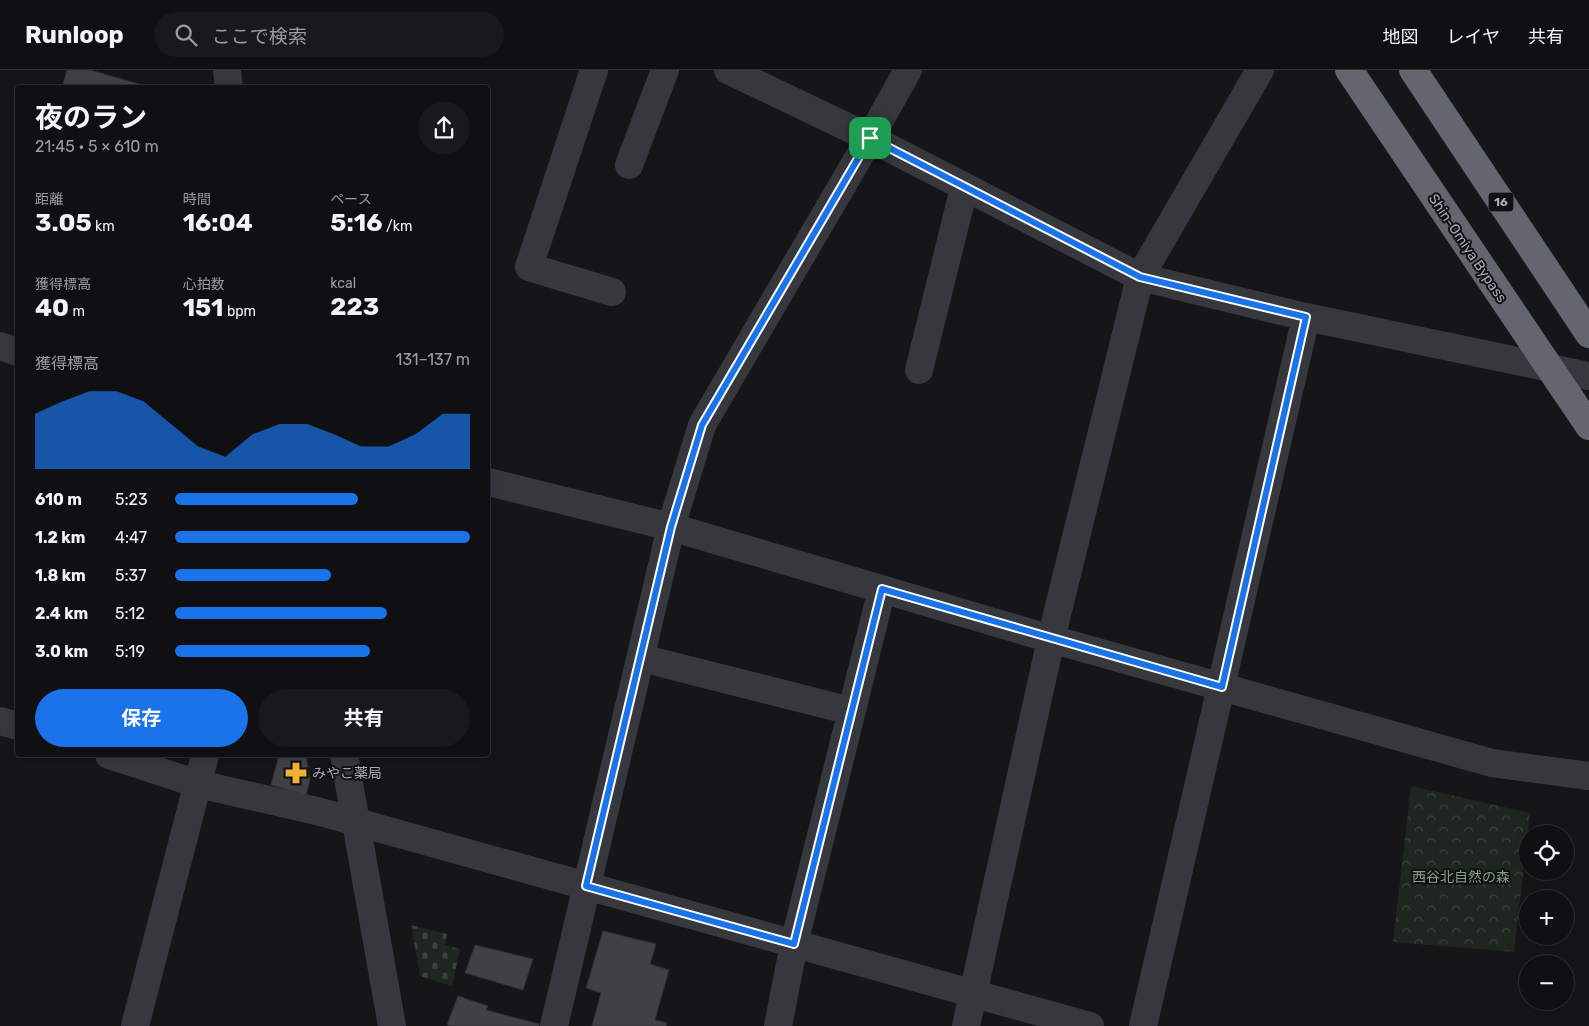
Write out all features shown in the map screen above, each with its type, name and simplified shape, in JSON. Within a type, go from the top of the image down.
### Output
[{"type":"highway","name":"Shin-Omiya Bypass","points":[[1349,70],[1589,426]]},
{"type":"highway","name":"16","points":[[1413,70],[1589,334]]},
{"type":"street","points":[[227,70],[229,85]]},
{"type":"street","points":[[594,70],[529,267],[612,292]]},
{"type":"street","points":[[629,165],[665,70]]},
{"type":"street","points":[[728,70],[870,138],[1140,277],[1306,317],[1589,376]]},
{"type":"street","points":[[554,1026],[671,527],[702,425],[908,70]]},
{"type":"street","points":[[966,1026],[1052,639],[1140,277],[1260,70]]},
{"type":"street","points":[[919,370],[964,188]]},
{"type":"street","points":[[1149,1026],[1222,687],[1306,317]]},
{"type":"street","points":[[0,346],[15,351]]},
{"type":"street","points":[[490,482],[671,527],[1052,639],[1492,763],[1589,776]]},
{"type":"street","points":[[778,1026],[794,944],[882,589]]},
{"type":"street","points":[[641,658],[851,711]]},
{"type":"street","points":[[0,721],[15,725]]},
{"type":"street","points":[[115,757],[198,784],[317,811],[1090,1026]]},
{"type":"street","points":[[135,1026],[205,757]]},
{"type":"street","points":[[344,757],[392,1026]]},
{"type":"green space","name":"西谷北自然の森","points":[[1411,786],[1530,813],[1529,825],[1519,825],[1519,880],[1522,880],[1521,890],[1519,890],[1514,952],[1393,942]]},
{"type":"green space","points":[[411,925],[447,934],[445,945],[460,949],[452,986],[420,976]]},
{"type":"building","points":[[67,70],[90,70],[142,85],[63,85]]},
{"type":"building","points":[[278,757],[306,757],[310,780],[306,795],[271,785]]},
{"type":"building","points":[[603,931],[656,944],[650,964],[669,970],[655,1020],[667,1023],[666,1026],[592,1026],[601,993],[586,988]]},
{"type":"building","points":[[475,945],[533,959],[523,990],[465,973]]},
{"type":"building","points":[[458,996],[488,1006],[486,1010],[539,1024],[539,1026],[447,1025]]},
{"type":"place","name":"みやこ薬局","points":[[296,773]]},
{"type":"route","points":[[870,138],[1140,277],[1306,317],[1222,687],[882,589],[794,944],[586,886],[671,527],[702,425],[870,138]]}]
